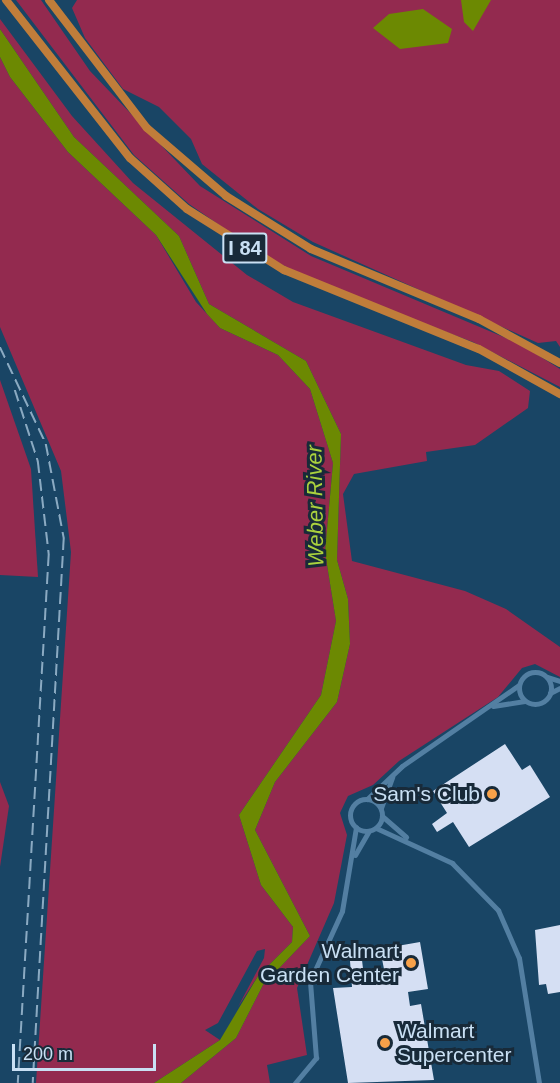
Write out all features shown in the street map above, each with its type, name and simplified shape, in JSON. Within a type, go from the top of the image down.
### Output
[{"type":"highway","name":"I 84","points":[[6,0],[130,158],[187,209],[284,270],[479,350],[560,394]]},
{"type":"highway","name":"I 84","points":[[50,0],[147,128],[226,196],[311,249],[479,319],[560,363]]},
{"type":"street","points":[[295,1083],[316,1058],[311,973],[342,911],[355,855],[356,827],[352,807],[367,799],[392,777],[493,706],[519,685],[528,674],[546,676],[560,681]]},
{"type":"street","points":[[546,676],[550,693]]},
{"type":"street","points":[[519,685],[525,701]]},
{"type":"street","points":[[493,706],[525,701],[538,704],[550,693],[560,688]]},
{"type":"street","points":[[376,828],[382,816],[381,808],[392,777]]},
{"type":"street","points":[[367,799],[381,808]]},
{"type":"street","points":[[382,816],[406,837],[465,873],[503,918],[520,961],[539,1083]]},
{"type":"street","points":[[356,827],[369,831]]},
{"type":"street","points":[[355,855],[369,831],[376,828],[406,837]]},
{"type":"shaded area","points":[[16,0],[41,0],[90,71],[200,186],[311,256],[520,344],[560,369],[560,387],[473,342],[316,283],[257,251],[189,204],[134,155]]},
{"type":"shaded area","points":[[77,0],[560,0],[560,347],[556,341],[538,343],[313,242],[258,209],[202,164],[191,139],[159,107],[123,89],[85,38],[72,8]]},
{"type":"shaded area","points":[[461,0],[491,0],[473,31],[464,22]]},
{"type":"shaded area","points":[[423,9],[452,29],[448,43],[400,49],[373,28],[389,14]]},
{"type":"shaded area","points":[[0,19],[72,116],[133,183],[247,275],[293,302],[466,365],[499,371],[530,391],[528,408],[475,445],[426,452],[427,461],[354,474],[343,494],[352,561],[465,591],[506,609],[560,647],[560,677],[535,664],[522,668],[498,697],[399,761],[373,785],[348,796],[340,813],[347,835],[334,903],[297,988],[307,1055],[267,1065],[270,1083],[181,1083],[236,1038],[263,985],[310,936],[255,830],[275,782],[337,702],[350,644],[348,599],[337,560],[341,434],[306,361],[209,304],[179,236],[74,137],[0,29]]},
{"type":"shaded area","points":[[0,29],[74,137],[179,236],[209,304],[306,361],[341,434],[337,560],[348,599],[350,644],[337,702],[275,782],[255,830],[310,936],[263,985],[236,1038],[181,1083],[154,1083],[220,1040],[258,976],[292,942],[293,927],[261,885],[239,815],[321,695],[336,621],[325,552],[333,463],[310,389],[278,355],[220,328],[207,314],[156,235],[68,152],[10,77],[0,57]]},
{"type":"shaded area","points":[[0,57],[10,77],[68,152],[156,235],[196,302],[220,328],[278,355],[310,389],[333,463],[325,552],[336,621],[321,695],[239,815],[261,885],[293,927],[292,942],[258,976],[238,1007],[264,958],[265,949],[257,951],[218,1023],[205,1030],[220,1040],[154,1083],[36,1083],[71,552],[61,471],[0,327]]},
{"type":"shaded area","points":[[0,380],[31,469],[38,577],[0,575]]},
{"type":"shaded area","points":[[0,782],[9,806],[0,867]]},
{"type":"building","name":"Sam's Club","points":[[505,744],[522,770],[530,765],[550,797],[469,847],[453,822],[437,832],[432,824],[447,813],[433,791]]},
{"type":"building","points":[[560,925],[560,992],[548,994],[546,984],[539,985],[535,930]]},
{"type":"building","name":"Walmart Supercenter","points":[[420,942],[428,989],[408,992],[410,1006],[421,1004],[434,1080],[348,1083],[333,988],[352,987],[350,961],[362,960],[364,977],[385,974],[380,949]]},
{"type":"railway","points":[[0,347],[46,444],[64,538],[33,1083]]},
{"type":"railway","points":[[15,390],[38,461],[49,554],[18,1083]]},
{"type":"place","name":"Sam's Club","points":[[492,794]]},
{"type":"place","name":"Walmart Garden Center","points":[[411,963]]},
{"type":"place","name":"Walmart Supercenter","points":[[385,1043]]},
{"type":"water label","name":"Weber River","points":[[315,506]]}]
